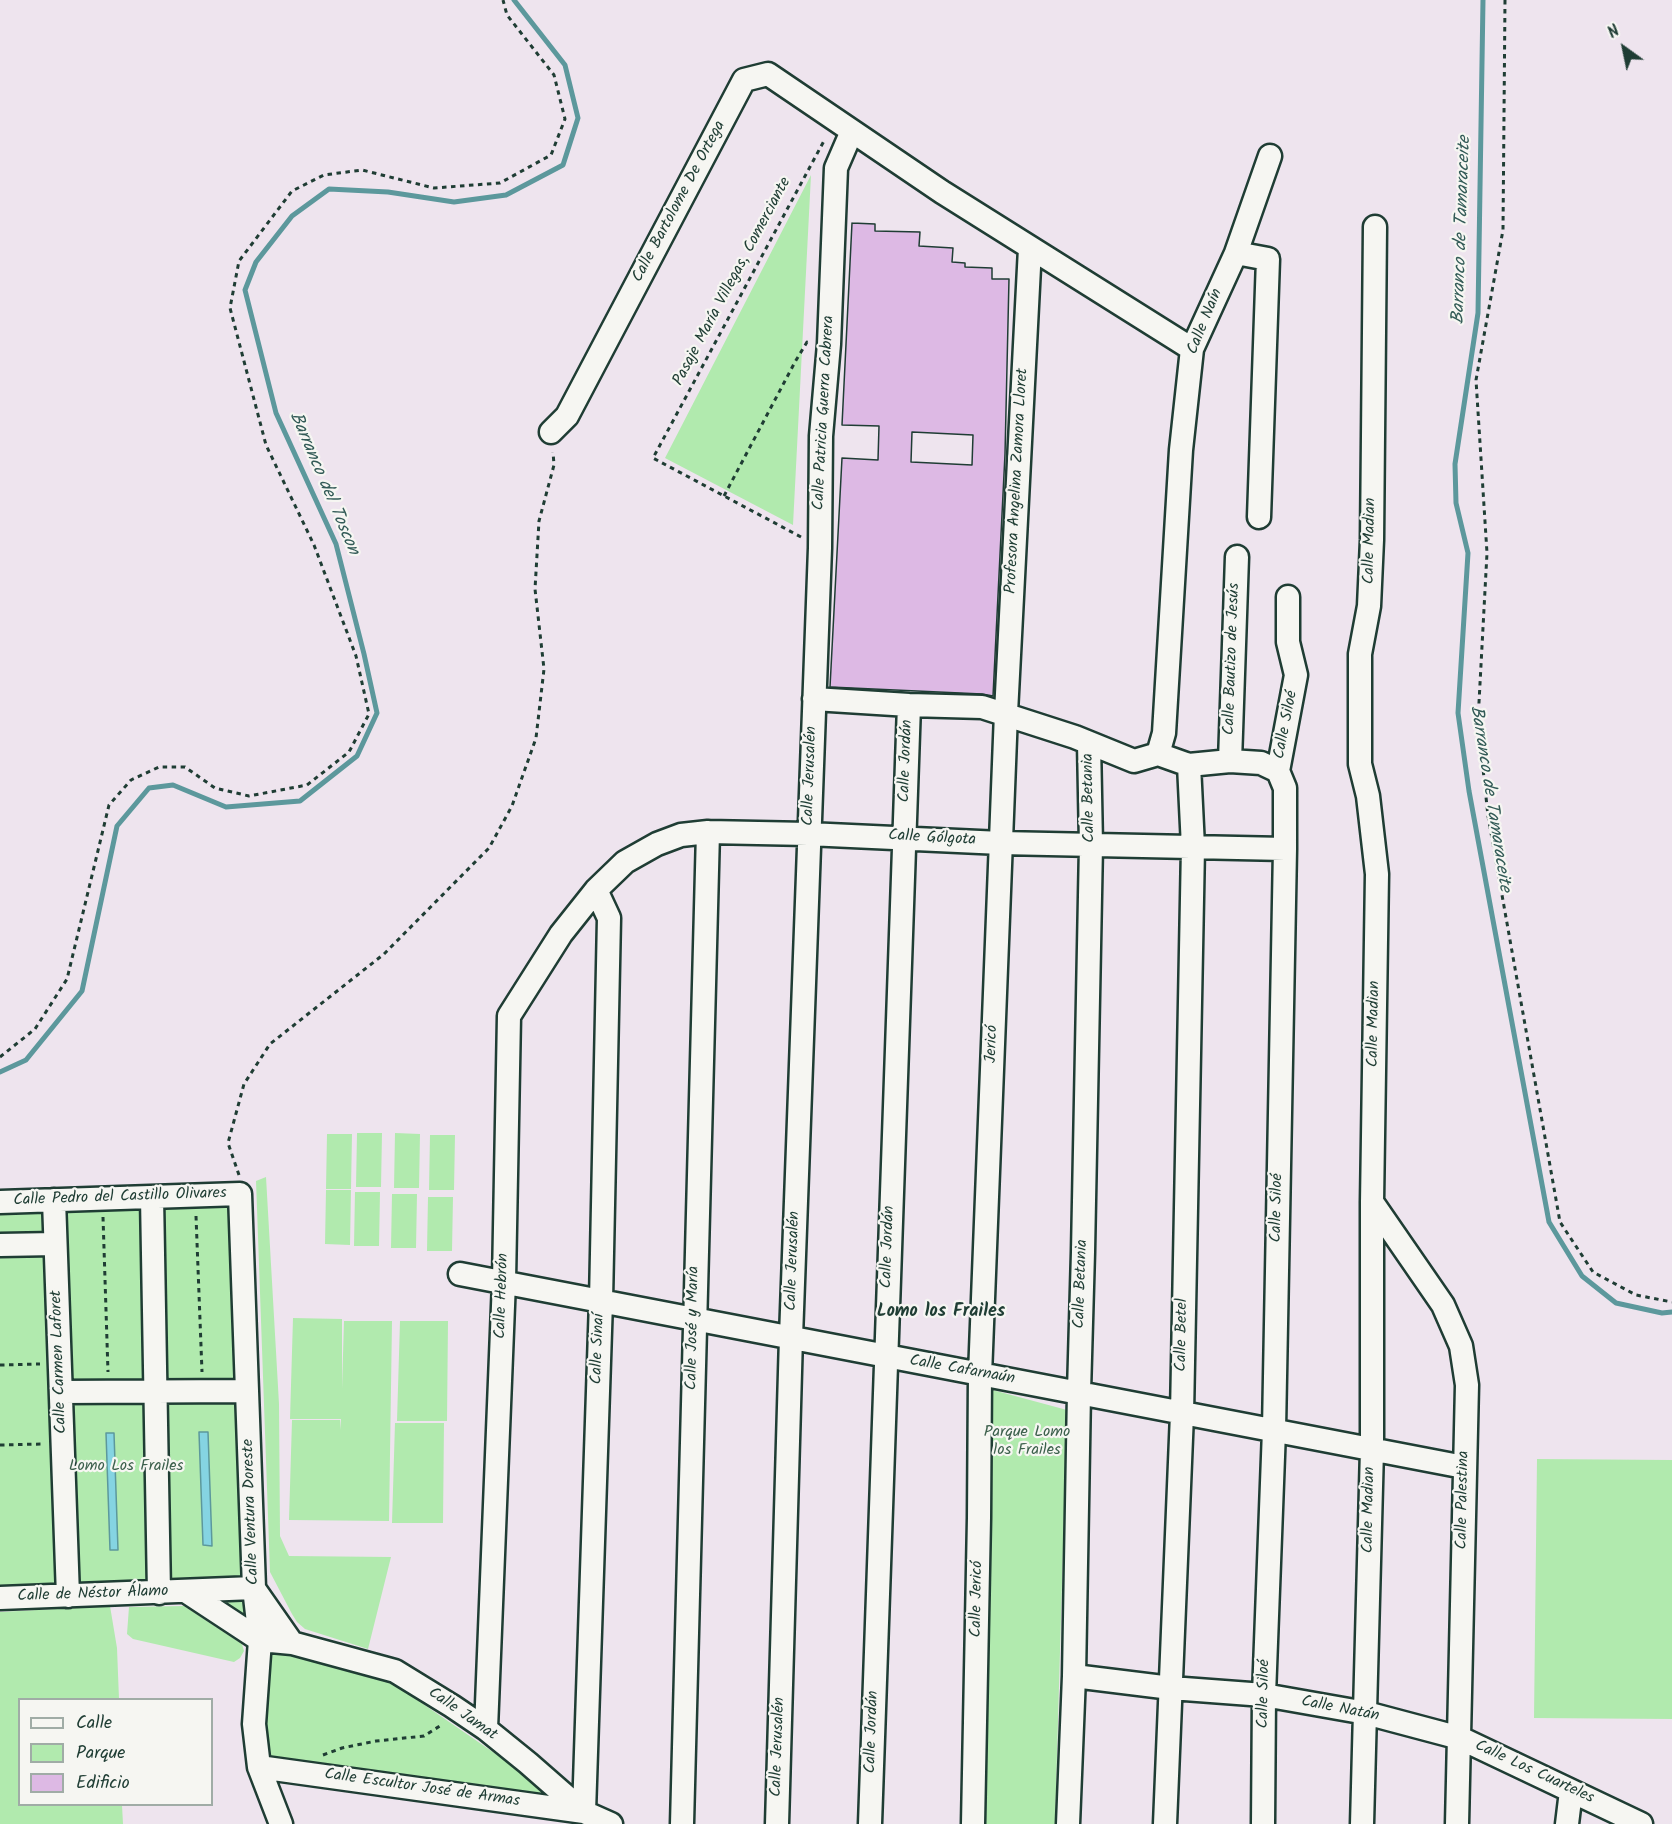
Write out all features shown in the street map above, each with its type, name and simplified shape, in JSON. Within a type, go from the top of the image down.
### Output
[{"type":"street","name":"Calle Bartolome De Ortega","points":[[551,432],[567,416],[744,80],[768,74],[942,192],[1191,349]]},
{"type":"street","name":"Calle Patricia Guerra Cabrera","points":[[814,699],[820,548],[821,436],[829,344],[836,168],[845,126]]},
{"type":"street","name":"Calle Naín","points":[[1158,754],[1164,734],[1181,450],[1191,349],[1236,253],[1270,156]]},
{"type":"street","name":"Calle Madian","points":[[1362,1824],[1372,1449],[1372,1202],[1377,874],[1368,796],[1360,764],[1360,654],[1369,606],[1371,562],[1376,227]]},
{"type":"street","name":"Profesora Angelina Zamora Lloret","points":[[1006,713],[1030,248]]},
{"type":"street","points":[[1236,253],[1268,260],[1259,517]]},
{"type":"street","name":"Calle Bautizo de Jesús","points":[[1230,761],[1237,558]]},
{"type":"street","name":"Calle Siloé","points":[[1263,1824],[1264,1695],[1274,1431],[1285,849],[1285,788],[1278,771],[1296,675],[1288,642],[1288,597]]},
{"type":"street","points":[[814,699],[982,707],[1006,713],[1134,761],[1158,754],[1189,765],[1230,761],[1261,763],[1278,771]]},
{"type":"street","name":"Calle Jerusalén","points":[[777,1824],[791,1337],[814,699]]},
{"type":"street","name":"Calle Jordán","points":[[870,1824],[909,705]]},
{"type":"street","name":"Jericó","points":[[980,1375],[1006,713]]},
{"type":"street","name":"Calle Betania","points":[[1068,1824],[1074,1676],[1091,844],[1089,743]]},
{"type":"street","name":"Calle Betel","points":[[1165,1824],[1182,1414],[1193,847],[1189,765]]},
{"type":"street","name":"Calle Gólgota","points":[[596,890],[625,862],[657,844],[681,835],[708,832],[1001,843],[1285,849]]},
{"type":"street","name":"Calle José y María","points":[[682,1824],[708,832]]},
{"type":"street","name":"Calle Hebrón","points":[[486,1729],[504,1281],[509,1016],[561,934],[596,890]]},
{"type":"street","name":"Calle Sinaí","points":[[584,1812],[601,1301],[609,918],[596,890]]},
{"type":"street","name":"Calle Pedro del Castillo Olivares","points":[[0,1202],[240,1194]]},
{"type":"street","name":"Calle Ventura Doreste","points":[[240,1194],[254,1588],[260,1640],[254,1724],[259,1767],[281,1824]]},
{"type":"street","points":[[152,1197],[159,1593]]},
{"type":"street","name":"Calle Carmen Laforet","points":[[54,1200],[68,1596]]},
{"type":"street","name":"Calle Palestina","points":[[1372,1202],[1443,1305],[1461,1346],[1467,1385],[1457,1824]]},
{"type":"street","points":[[0,1245],[55,1244]]},
{"type":"street","name":"Calle Cafarnaún","points":[[460,1274],[1464,1467]]},
{"type":"street","name":"Calle Jericó","points":[[973,1824],[980,1518],[980,1375]]},
{"type":"street","points":[[61,1392],[247,1391]]},
{"type":"street","points":[[254,1588],[292,1643]]},
{"type":"street","name":"Calle de Néstor Álamo","points":[[0,1598],[254,1588]]},
{"type":"street","name":"Calle de Néstor Álamo","points":[[187,1592],[260,1640]]},
{"type":"street","name":"Calle Jamat","points":[[260,1640],[292,1643],[395,1671],[486,1729],[584,1812],[611,1824]]},
{"type":"street","name":"Calle Natán","points":[[1074,1676],[1171,1688],[1264,1695],[1366,1713],[1460,1738]]},
{"type":"street","name":"Calle Los Cuarteles","points":[[1460,1738],[1641,1824]]},
{"type":"street","name":"Calle Escultor José de Armas","points":[[259,1767],[584,1812]]},
{"type":"street","points":[[1567,1824],[1571,1791]]},
{"type":"path","points":[[0,1057],[35,1029],[67,979],[109,805],[132,780],[159,767],[186,767],[215,788],[249,796],[307,785],[348,752],[369,714],[356,656],[314,544],[266,445],[230,309],[237,271],[239,261],[292,191],[324,176],[362,170],[434,188],[500,183],[551,155],[565,118],[554,75],[507,15],[503,0]]},
{"type":"path","points":[[1505,0],[1503,230],[1476,380],[1487,553],[1478,721],[1488,816],[1560,1222],[1593,1272],[1636,1294],[1672,1302]]},
{"type":"path","name":"Pasaje María Villegas, Comerciante","points":[[724,496],[653,458],[821,145],[845,126]]},
{"type":"path","points":[[820,548],[724,496],[807,342],[829,344]]},
{"type":"path","points":[[240,1194],[239,1172],[228,1143],[244,1084],[270,1044],[384,954],[489,848],[512,806],[536,738],[544,669],[535,589],[538,521],[554,465],[551,432]]},
{"type":"path","points":[[196,1196],[202,1392]]},
{"type":"path","points":[[102,1199],[109,1392]]},
{"type":"path","points":[[0,1365],[59,1364]]},
{"type":"path","points":[[0,1445],[63,1443]]},
{"type":"path","points":[[298,1772],[303,1762],[342,1748],[376,1741],[424,1736],[444,1723],[458,1710]]},
{"type":"green space","points":[[811,175],[793,525],[665,458]]},
{"type":"green space","points":[[357,1133],[382,1133],[381,1187],[356,1187]]},
{"type":"green space","points":[[395,1133],[420,1134],[419,1188],[394,1188]]},
{"type":"green space","points":[[327,1134],[352,1134],[351,1189],[326,1189]]},
{"type":"green space","points":[[430,1135],[455,1135],[454,1190],[429,1190]]},
{"type":"green space","points":[[266,1177],[279,1404],[280,1536],[289,1556],[391,1557],[368,1649],[305,1629],[292,1614],[270,1572],[256,1181]]},
{"type":"green space","points":[[326,1190],[351,1190],[350,1245],[325,1244]]},
{"type":"green space","points":[[355,1192],[380,1192],[379,1246],[354,1246]]},
{"type":"green space","name":"Lomo Los Frailes","points":[[240,1194],[260,1640],[187,1592],[0,1598],[0,1202]]},
{"type":"green space","points":[[392,1194],[417,1194],[416,1248],[391,1248]]},
{"type":"green space","points":[[428,1197],[453,1197],[452,1251],[427,1251]]},
{"type":"green space","points":[[293,1318],[342,1319],[342,1389],[344,1321],[392,1321],[389,1521],[289,1520],[292,1420],[340,1420],[340,1430],[341,1419],[290,1419]]},
{"type":"green space","points":[[400,1321],[448,1321],[447,1421],[397,1421]]},
{"type":"green space","name":"Parque Lomo los Frailes","points":[[989,1389],[1067,1410],[1055,1824],[982,1824]]},
{"type":"green space","points":[[395,1423],[444,1423],[443,1523],[392,1523]]},
{"type":"green space","points":[[1537,1459],[1672,1460],[1672,1719],[1534,1718]]},
{"type":"green space","points":[[110,1606],[117,1648],[119,1698],[18,1698],[18,1806],[122,1806],[123,1824],[0,1824],[0,1612]]},
{"type":"green space","points":[[184,1606],[242,1644],[244,1651],[240,1658],[234,1662],[133,1639],[127,1634],[129,1607]]},
{"type":"green space","points":[[260,1640],[381,1675],[570,1805],[269,1764]]},
{"type":"water","points":[[199,1432],[208,1432],[212,1546],[203,1545]]},
{"type":"water","points":[[106,1433],[114,1433],[118,1550],[110,1550]]},
{"type":"building","points":[[852,223],[875,224],[875,231],[920,232],[919,246],[953,248],[952,262],[965,263],[965,267],[992,268],[992,279],[1009,279],[1005,454],[993,696],[830,687],[842,458],[878,460],[879,426],[842,425]],"holes":[[[912,432],[973,435],[972,465],[911,462]]]},
{"type":"waterway","name":"Barranco del Toscon","points":[[0,1072],[26,1060],[82,991],[117,826],[149,788],[173,785],[226,807],[300,801],[357,756],[377,713],[364,654],[336,544],[276,413],[245,290],[256,262],[292,216],[329,189],[388,192],[454,202],[506,195],[563,165],[578,118],[565,65],[514,0]]},
{"type":"waterway","name":"Barranco de Tamaraceite","points":[[1483,0],[1478,313],[1455,464],[1456,503],[1468,553],[1458,713],[1469,791],[1549,1222],[1582,1276],[1616,1303],[1662,1313],[1672,1312]]},
{"type":"district","name":"Lomo los Frailes","points":[[941,1313]]}]
